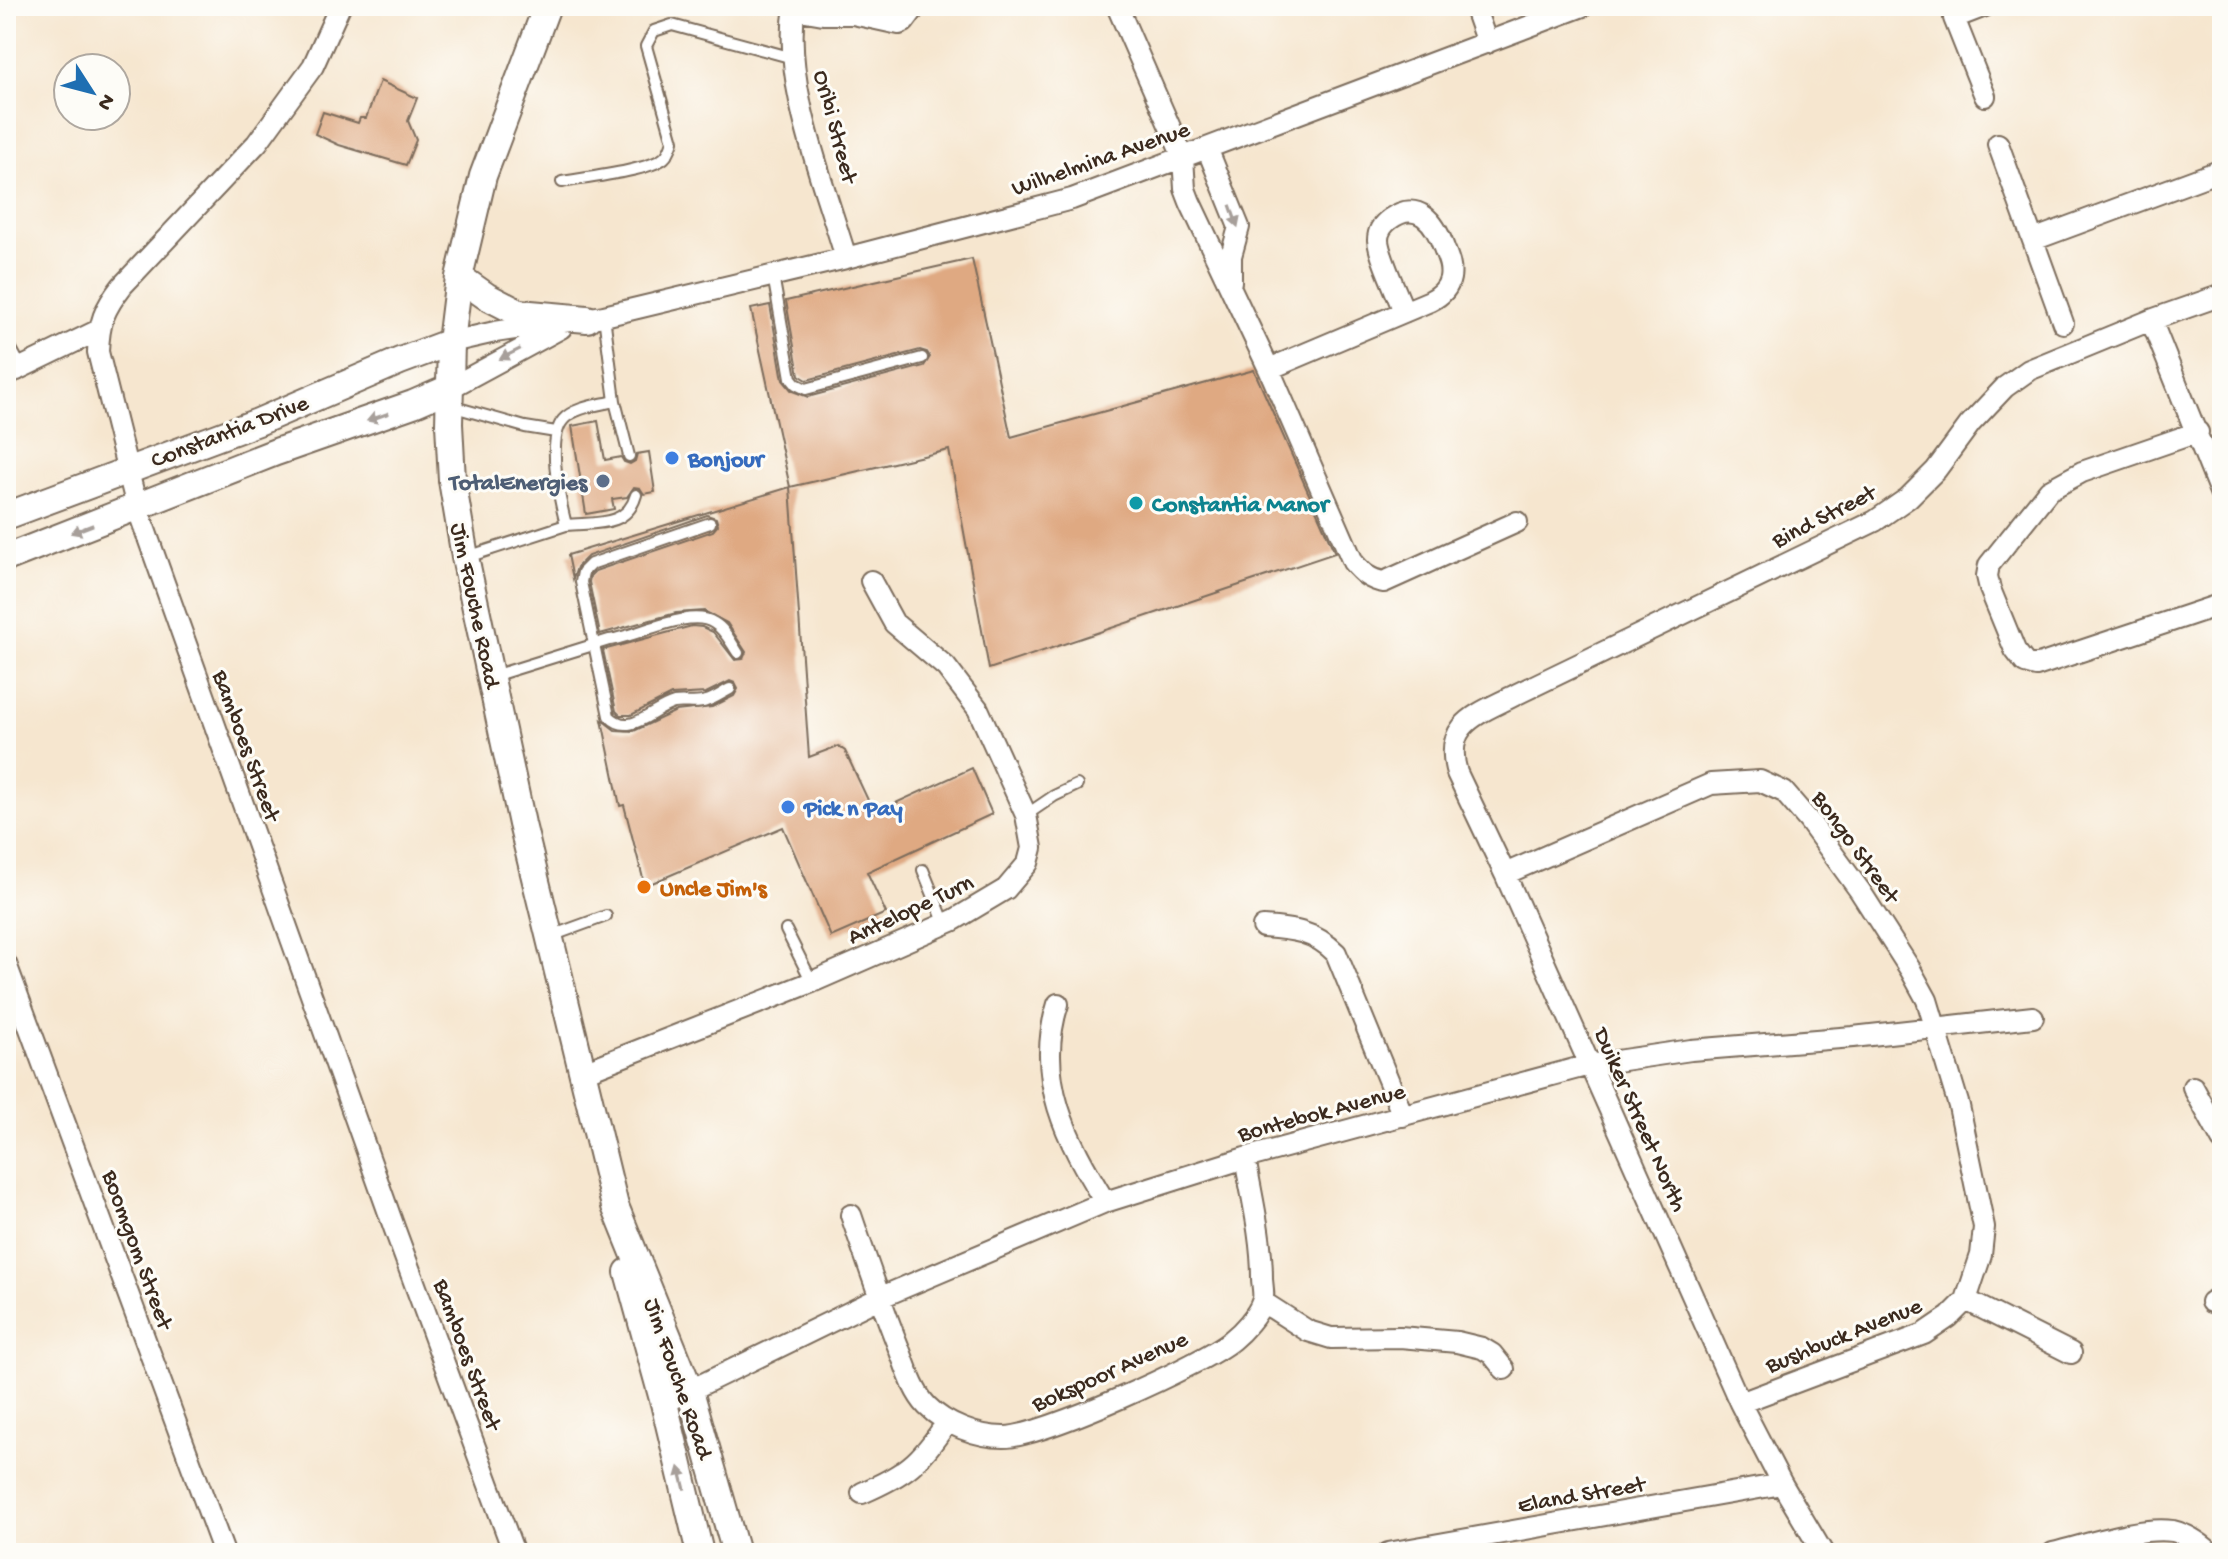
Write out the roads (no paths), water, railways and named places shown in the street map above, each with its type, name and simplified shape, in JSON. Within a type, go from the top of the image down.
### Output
[{"type":"street","name":"Bamboes Street","points":[[340,6],[313,66],[257,143],[106,306],[99,330],[98,352],[137,507],[514,1553]]},
{"type":"street","name":"Jim Fouche Road","points":[[547,6],[483,176],[459,277],[451,342],[452,480],[465,557],[549,937],[615,1206],[638,1315],[664,1403],[700,1553]]},
{"type":"street","points":[[794,8],[836,10],[899,24],[916,6]]},
{"type":"street","points":[[1117,6],[1183,157],[1185,189],[1269,369],[1353,562],[1362,573],[1384,582],[1517,522]]},
{"type":"street","points":[[1474,6],[1487,43]]},
{"type":"street","name":"Wilhelmina Avenue","points":[[451,342],[495,332],[588,319],[846,258],[1072,199],[1583,6]]},
{"type":"street","points":[[1985,6],[1952,12],[1985,96]]},
{"type":"street","name":"Oribi Street","points":[[794,8],[790,29],[795,78],[846,258]]},
{"type":"street","points":[[1998,144],[2063,323]]},
{"type":"street","points":[[1207,148],[1239,227],[1231,256],[1231,286]]},
{"type":"street","points":[[2033,240],[2222,170]]},
{"type":"street","points":[[1269,369],[1404,312],[1440,295],[1450,281],[1451,267],[1430,219],[1409,212],[1398,213],[1385,223],[1378,242],[1404,312]]},
{"type":"street","points":[[459,277],[486,296],[519,313],[588,319]]},
{"type":"street","name":"Bind Street","points":[[1457,773],[1452,758],[1454,742],[1467,720],[1875,521],[1908,498],[1936,470],[1970,424],[2005,387],[2029,370],[2151,320],[2222,295]]},
{"type":"street","name":"Wilhelmina Avenue","points":[[450,397],[588,319]]},
{"type":"street","points":[[2151,320],[2222,497]]},
{"type":"street","points":[[6,350],[11,372],[99,330]]},
{"type":"street","name":"Constantia Drive","points":[[6,516],[258,422],[451,342]]},
{"type":"street","name":"Constantia Drive","points":[[6,558],[276,452],[413,404],[450,397]]},
{"type":"street","points":[[2198,432],[2082,472],[2049,490],[1989,565],[1987,576],[2015,650],[2025,663],[2036,666],[2222,604]]},
{"type":"street","name":"Antelope Turn","points":[[581,1073],[812,982],[945,924],[993,899],[1019,877],[1028,863],[1032,848],[1026,815],[984,722],[962,685],[946,667],[894,623],[871,581]]},
{"type":"street","name":"Duiker Street North","points":[[1457,773],[1740,1403],[1782,1484],[1823,1553]]},
{"type":"street","name":"Bongo Street","points":[[1505,874],[1700,788],[1736,780],[1760,781],[1784,792],[1860,891],[1927,1000],[1934,1029]]},
{"type":"street","points":[[1263,927],[1307,934],[1323,940],[1336,953],[1403,1116]]},
{"type":"street","name":"Boomgom Street","points":[[7,972],[224,1553]]},
{"type":"street","points":[[1058,1004],[1050,1029],[1049,1061],[1054,1094],[1082,1165],[1105,1202]]},
{"type":"street","name":"Bontebok Avenue","points":[[664,1403],[879,1298],[1105,1202],[1245,1158],[1589,1065],[1691,1050],[1934,1029],[2033,1017]]},
{"type":"street","points":[[1934,1029],[1959,1106],[1984,1227],[1981,1255],[1966,1300],[2071,1353]]},
{"type":"street","points":[[2193,1087],[2222,1140]]},
{"type":"street","points":[[1245,1158],[1261,1242],[1263,1302],[1308,1331],[1331,1338],[1400,1337],[1457,1342],[1482,1348],[1492,1354],[1504,1369]]},
{"type":"street","name":"Jim Fouche Road","points":[[615,1206],[690,1391],[736,1553]]},
{"type":"street","name":"Bokspoor Avenue","points":[[851,1215],[914,1387],[926,1405],[947,1422],[972,1432],[1003,1437],[1023,1435],[1188,1366],[1232,1341],[1263,1302]]},
{"type":"street","name":"Bushbuck Avenue","points":[[1740,1403],[1924,1334],[1949,1317],[1966,1300]]},
{"type":"street","points":[[862,1493],[898,1478],[919,1461],[947,1422]]},
{"type":"street","name":"Eland Street","points":[[1396,1552],[1782,1484]]},
{"type":"street","points":[[2053,1553],[2141,1533],[2173,1531],[2198,1542],[2211,1553]]},
{"type":"lane","points":[[562,182],[643,167],[663,159],[669,151],[673,141],[646,46],[654,31],[672,25],[793,58]]},
{"type":"lane","points":[[773,275],[791,378],[800,387],[806,389],[922,358]]},
{"type":"lane","points":[[588,319],[629,456]]},
{"type":"lane","points":[[450,397],[525,427],[556,432]]},
{"type":"lane","points":[[566,525],[559,495],[556,432],[564,418],[583,408],[615,401]]},
{"type":"lane","points":[[465,557],[566,525],[619,519],[632,510],[636,495]]},
{"type":"lane","points":[[710,523],[606,558],[586,568],[581,582],[609,716],[619,724],[630,725],[677,702],[706,701],[730,689]]},
{"type":"lane","points":[[491,676],[654,627],[706,619],[722,629],[738,653]]},
{"type":"lane","points":[[1026,815],[1077,785]]},
{"type":"lane","points":[[923,870],[945,924]]},
{"type":"lane","points":[[549,937],[606,916]]},
{"type":"lane","points":[[786,930],[812,982]]},
{"type":"place","name":"Bonjour","points":[[672,458]]},
{"type":"place","name":"TotalEnergies","points":[[603,481]]},
{"type":"place","name":"Constantia Manor","points":[[1136,503]]},
{"type":"place","name":"Pick n Pay","points":[[788,807]]},
{"type":"place","name":"Uncle Jim's","points":[[644,887]]}]
